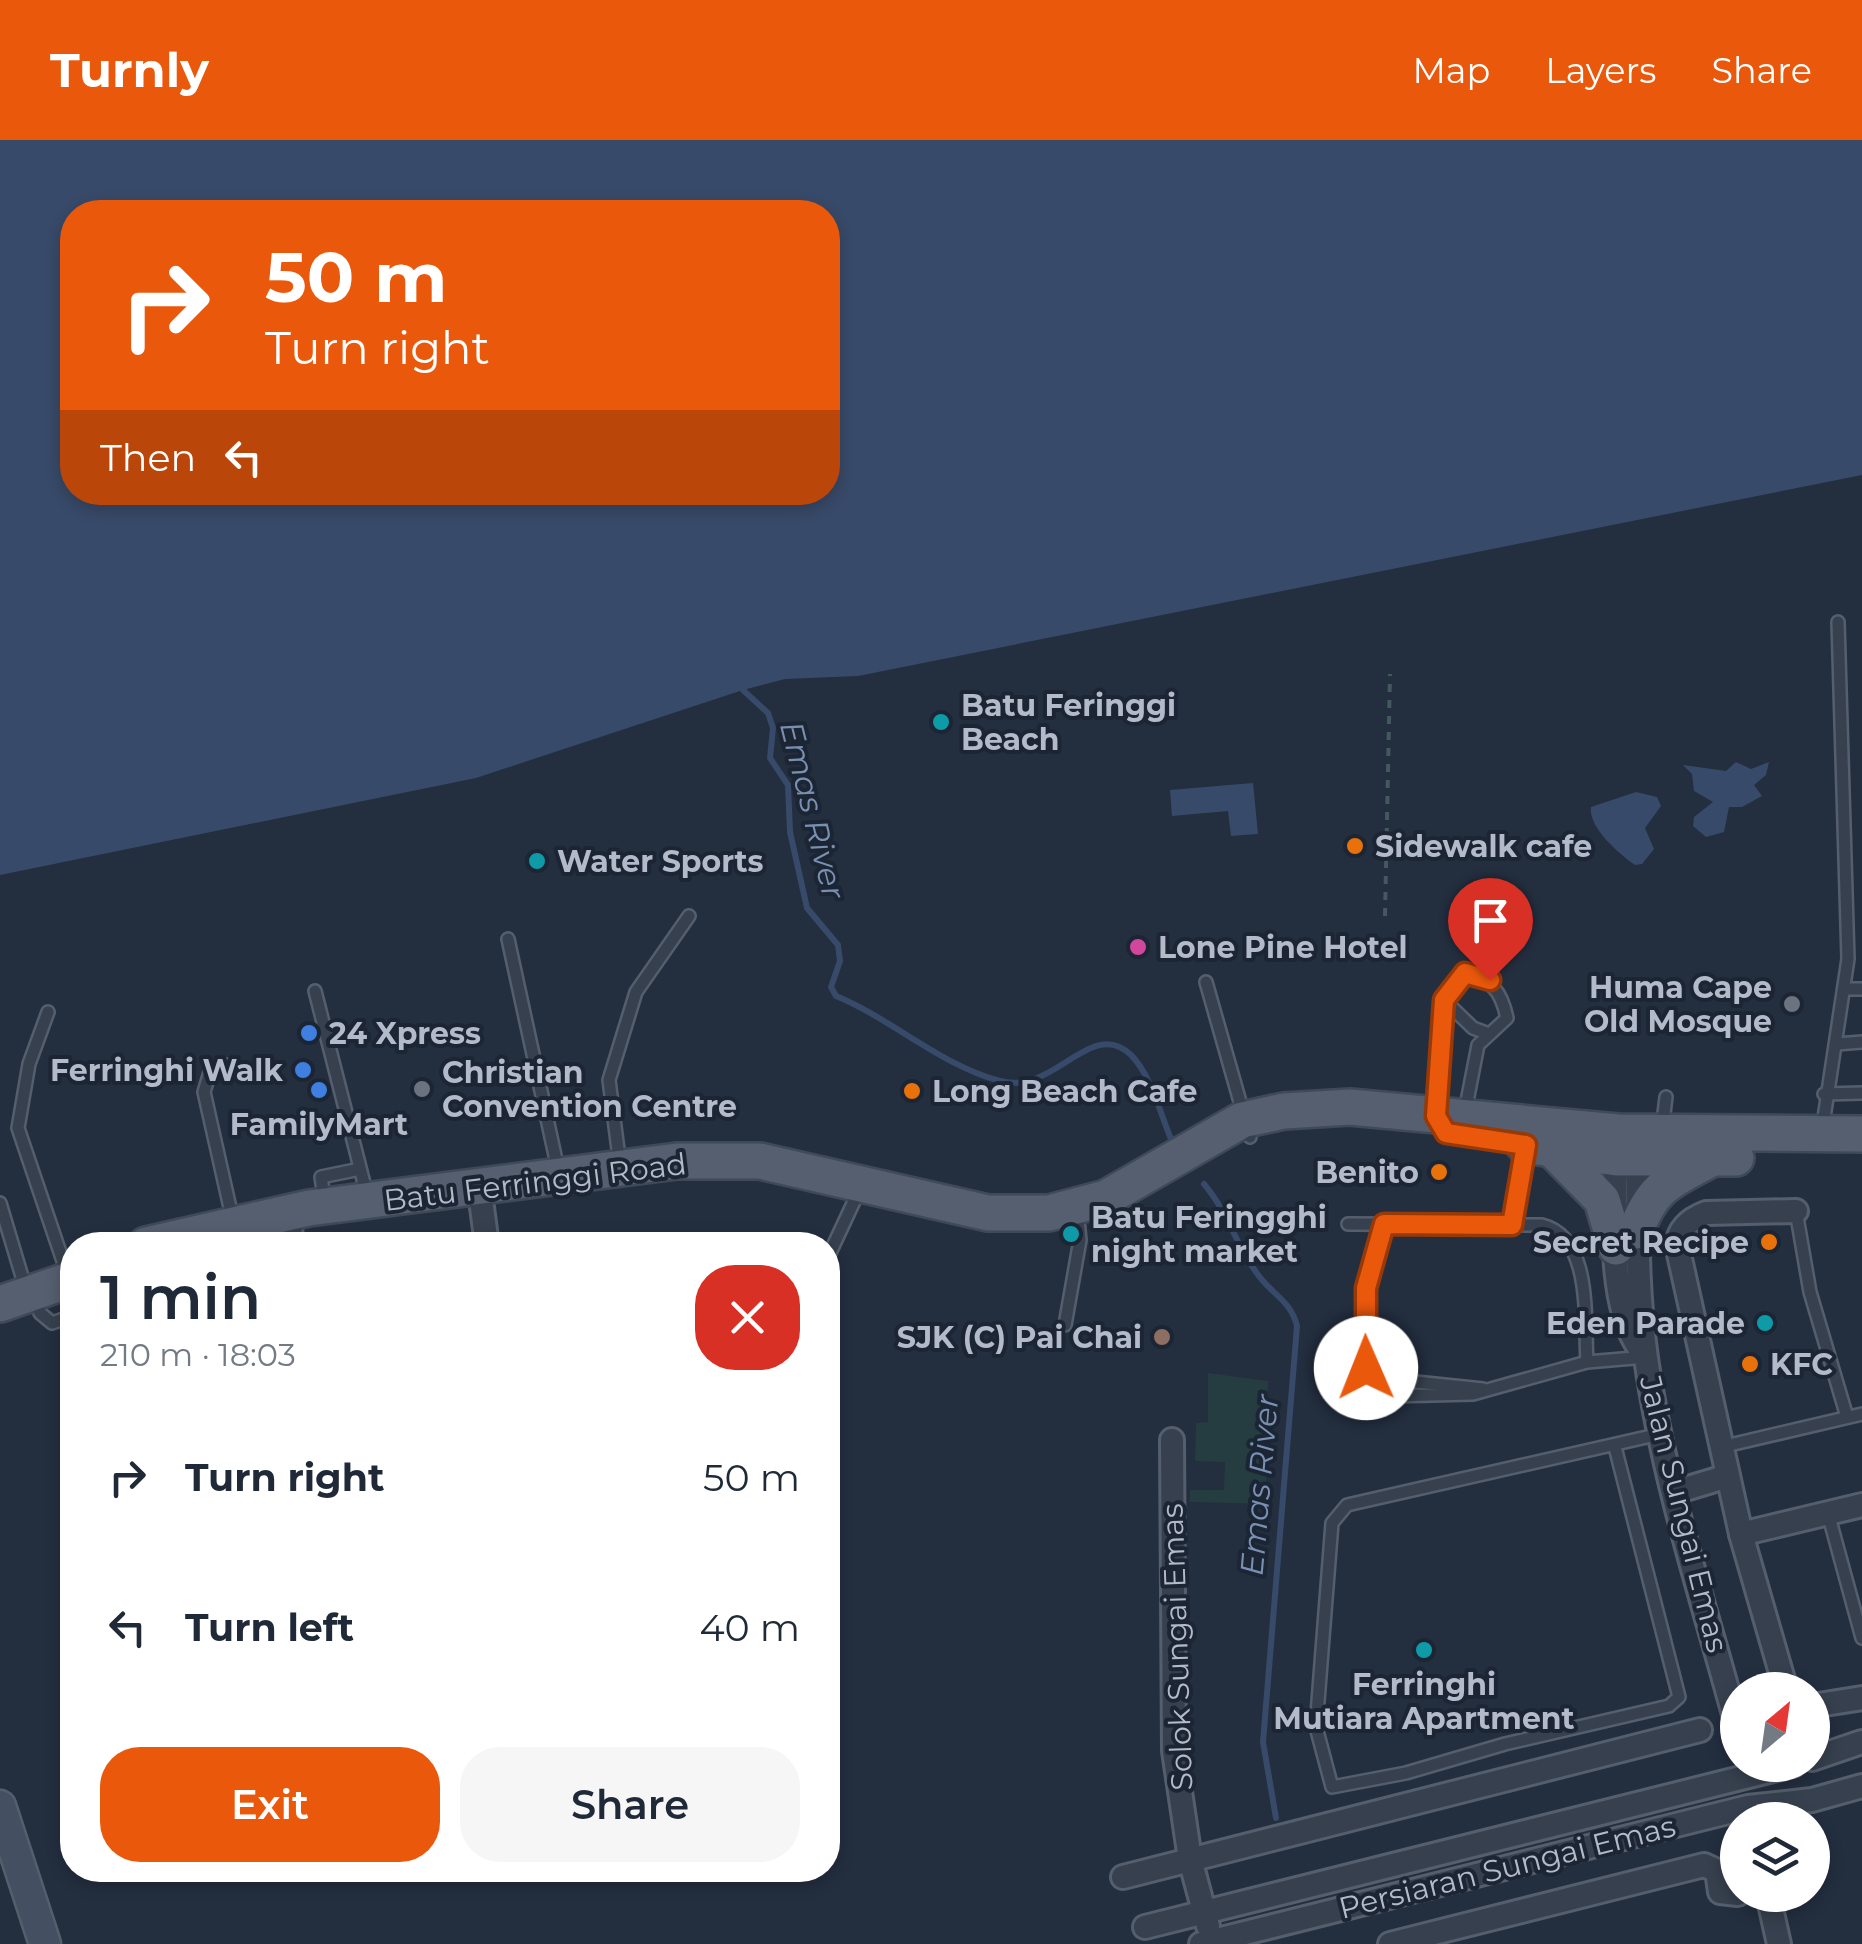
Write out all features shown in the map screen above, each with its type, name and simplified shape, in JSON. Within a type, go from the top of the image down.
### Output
[{"type":"main road","name":"Batu Ferringgi Road","points":[[290,1227],[326,1206],[367,1195],[480,1191],[621,1172],[678,1172],[758,1174],[859,1189],[991,1224],[1031,1228],[1076,1214],[1284,1111],[1350,1108],[1635,1143]]},
{"type":"main road","name":"Batu Ferringgi Road","points":[[1449,1122],[1539,1147],[1635,1143]]},
{"type":"main road","points":[[1635,1143],[1862,1134]]},
{"type":"main road","points":[[1635,1143],[1710,1160],[1862,1149]]},
{"type":"main road","points":[[1539,1147],[1602,1200],[1626,1239],[1647,1201],[1659,1188],[1710,1160]]},
{"type":"main road","name":"Batu Ferringgi Road","points":[[218,1232],[290,1227],[367,1195]]},
{"type":"main road","name":"Batu Ferringgi Road","points":[[227,1232],[235,1229]]},
{"type":"main road","points":[[19,1290],[60,1276]]},
{"type":"street","name":"Jalan Sungai Emas","points":[[1635,1143],[1626,1239],[1660,1434],[1723,1672]]},
{"type":"street","points":[[480,1191],[485,1232]]},
{"type":"street","points":[[1781,1672],[1728,1476],[1678,1235],[1692,1219],[1706,1213],[1796,1211]]},
{"type":"street","name":"Solok Sungai Emas","points":[[1172,1440],[1174,1751],[1190,1859],[1209,1943]]},
{"type":"street","points":[[1675,1492],[1728,1476]]},
{"type":"street","points":[[1742,1534],[1862,1505]]},
{"type":"street","points":[[1830,1703],[1862,1698]]},
{"type":"street","points":[[1123,1877],[1700,1730]]},
{"type":"street","points":[[1830,1753],[1862,1742]]},
{"type":"street","name":"Persiaran Sungai Emas","points":[[1145,1927],[1720,1779]]},
{"type":"street","name":"Persiaran Sungai Emas","points":[[1802,1802],[1862,1786]]},
{"type":"street","points":[[0,1806],[45,1944]]},
{"type":"street","name":"Persiaran Sungai Emas","points":[[1209,1943],[1720,1820]]},
{"type":"street","points":[[1390,1944],[1704,1865],[1717,1872],[1720,1892]]},
{"type":"street","points":[[1772,1912],[1779,1944]]},
{"type":"lane","points":[[1822,1136],[1824,1094],[1846,989],[1838,622]]},
{"type":"lane","points":[[621,1172],[609,1080],[636,992],[689,916]]},
{"type":"lane","points":[[508,939],[561,1181]]},
{"type":"lane","points":[[1465,973],[1490,980],[1503,996],[1506,1018],[1478,1045],[1449,1122],[1444,1000],[1465,973]]},
{"type":"lane","points":[[1206,982],[1246,1128]]},
{"type":"lane","points":[[1846,989],[1862,989]]},
{"type":"lane","points":[[315,991],[367,1195]]},
{"type":"lane","points":[[1444,1000],[1472,1028],[1489,1034]]},
{"type":"lane","points":[[48,1012],[28,1064],[18,1128],[60,1245]]},
{"type":"lane","points":[[1836,1044],[1862,1042]]},
{"type":"lane","points":[[227,1064],[210,1072],[204,1092],[235,1229]]},
{"type":"lane","points":[[1824,1094],[1862,1093]]},
{"type":"lane","points":[[1635,1143],[1666,1096]]},
{"type":"lane","points":[[1512,1225],[1539,1147]]},
{"type":"lane","points":[[839,1232],[859,1189]]},
{"type":"lane","points":[[0,1203],[19,1290],[52,1323],[60,1320]]},
{"type":"lane","points":[[1796,1211],[1810,1292],[1848,1417]]},
{"type":"lane","points":[[1065,1325],[1080,1240],[1076,1214]]},
{"type":"lane","points":[[1348,1224],[1550,1227],[1576,1253],[1587,1362]]},
{"type":"lane","points":[[1384,1224],[1366,1302],[1366,1368],[1391,1396],[1473,1394],[1587,1362],[1646,1357]]},
{"type":"lane","points":[[1721,1446],[1862,1414]]},
{"type":"lane","points":[[1615,1448],[1679,1698],[1669,1706],[1504,1744],[1406,1773],[1332,1787],[1316,1727],[1332,1523],[1338,1511],[1347,1504],[1615,1448],[1660,1434]]},
{"type":"lane","points":[[1828,1513],[1862,1638]]},
{"type":"path","points":[[1385,916],[1390,674]]},
{"type":"green space","points":[[1208,1373],[1268,1381],[1266,1504],[1190,1502],[1190,1490],[1224,1490],[1225,1462],[1195,1461],[1196,1423],[1208,1422]]},
{"type":"water","points":[[0,140],[1862,140],[1862,475],[858,676],[785,679],[476,778],[0,875]]},
{"type":"water","points":[[1736,762],[1751,769],[1769,762],[1766,775],[1754,785],[1762,796],[1742,807],[1729,807],[1724,832],[1706,837],[1693,826],[1694,817],[1713,802],[1694,791],[1692,774],[1683,765],[1726,771]]},
{"type":"water","points":[[1253,783],[1258,834],[1231,836],[1228,811],[1172,816],[1170,790]]},
{"type":"water","points":[[1636,792],[1657,797],[1661,806],[1645,828],[1654,849],[1642,864],[1635,865],[1599,831],[1591,807]]},
{"type":"waterway","name":"Emas River","points":[[743,690],[768,713],[773,728],[770,758],[788,785],[790,832],[807,908],[838,945],[840,961],[831,987],[836,996],[957,1064],[1000,1081],[1019,1083],[1038,1078],[1086,1050],[1116,1046],[1131,1055],[1144,1073],[1171,1139]]},
{"type":"waterway","name":"Emas River","points":[[1204,1184],[1254,1270],[1288,1306],[1297,1326],[1263,1742],[1276,1818]]},
{"type":"place","name":"Batu Feringgi Beach","points":[[941,722]]},
{"type":"place","name":"Sidewalk cafe","points":[[1355,846]]},
{"type":"place","name":"Water Sports","points":[[537,861]]},
{"type":"place","name":"Lone Pine Hotel","points":[[1138,947]]},
{"type":"place","name":"Huma Cape Old Mosque","points":[[1792,1004]]},
{"type":"place","name":"24 Xpress","points":[[309,1033]]},
{"type":"place","name":"Ferringhi Walk","points":[[303,1070]]},
{"type":"place","name":"Christian Convention Centre","points":[[422,1089]]},
{"type":"place","name":"FamilyMart","points":[[319,1090]]},
{"type":"place","name":"Long Beach Cafe","points":[[912,1091]]},
{"type":"place","name":"Benito","points":[[1439,1172]]},
{"type":"place","name":"Batu Feringghi night market","points":[[1071,1234]]},
{"type":"place","name":"Secret Recipe","points":[[1769,1242]]},
{"type":"place","name":"Eden Parade","points":[[1765,1323]]},
{"type":"place","name":"SJK (C) Pai Chai","points":[[1162,1337]]},
{"type":"place","name":"KFC","points":[[1750,1364]]},
{"type":"place","name":"Ferringhi Mutiara Apartment","points":[[1424,1650]]},
{"type":"route","points":[[1366,1368],[1366,1288],[1384,1224],[1512,1225],[1526,1145],[1446,1133],[1436,1116],[1444,1000],[1465,973],[1490,980]]}]
